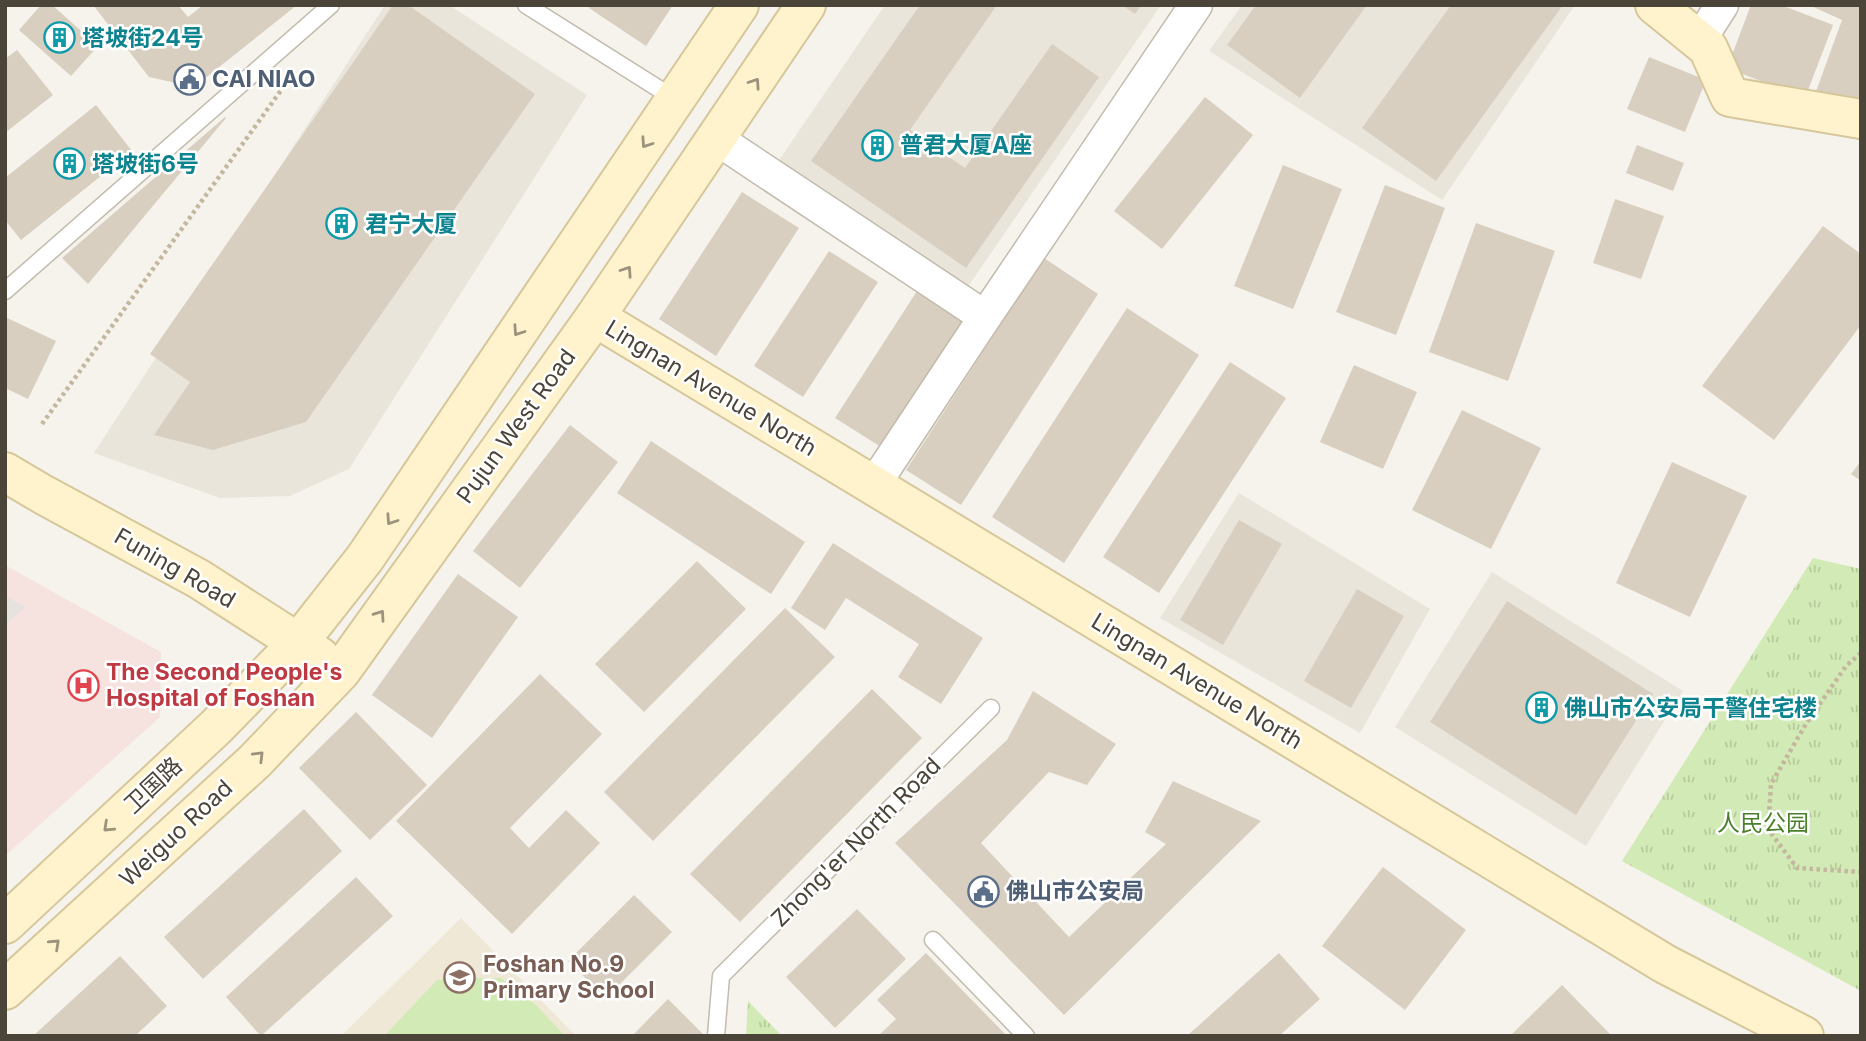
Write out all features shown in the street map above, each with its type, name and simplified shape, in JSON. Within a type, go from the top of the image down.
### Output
[{"type":"main road","points":[[298,643],[365,558],[739,5]]},
{"type":"main road","name":"Pujun West Road","points":[[341,671],[595,317],[806,5]]},
{"type":"main road","points":[[1655,5],[1708,48],[1730,97],[1861,118]]},
{"type":"main road","name":"Lingnan Avenue North","points":[[595,317],[1665,964],[1765,1023],[1804,1036]]},
{"type":"main road","name":"Funing Road","points":[[5,472],[199,579],[341,671]]},
{"type":"main road","name":"卫国路","points":[[5,924],[216,727],[298,643]]},
{"type":"main road","name":"Weiguo Road","points":[[5,990],[255,761],[341,671]]},
{"type":"street","points":[[873,486],[1196,5]]},
{"type":"street","points":[[1699,41],[1722,5]]},
{"type":"street","points":[[717,139],[985,317]]},
{"type":"lane","points":[[5,290],[331,5]]},
{"type":"lane","points":[[526,5],[675,100]]},
{"type":"lane","name":"Zhong'er North Road","points":[[716,1036],[722,976],[991,708]]},
{"type":"lane","points":[[933,940],[1026,1036]]},
{"type":"path","points":[[42,424],[298,68]]},
{"type":"path","points":[[1861,653],[1846,666],[1806,724],[1771,784],[1768,829],[1797,868],[1861,872]]},
{"type":"shaded area","name":"君宁大厦","points":[[385,5],[449,5],[587,95],[349,469],[290,496],[220,498],[94,453]]},
{"type":"shaded area","points":[[885,5],[1161,5],[963,294],[775,166]]},
{"type":"shaded area","points":[[1242,5],[1575,5],[1442,200],[1209,51]]},
{"type":"shaded area","points":[[1239,493],[1430,609],[1360,733],[1160,618]]},
{"type":"shaded area","name":"The Second People's Hospital of Foshan","points":[[5,565],[161,652],[160,717],[5,856]]},
{"type":"shaded area","name":"佛山市公安局干警住宅楼","points":[[1492,572],[1683,691],[1586,846],[1395,727]]},
{"type":"shaded area","points":[[5,596],[25,607],[5,625]]},
{"type":"shaded area","name":"Foshan No.9 Primary School","points":[[461,918],[576,1036],[341,1036]]},
{"type":"green space","name":"人民公园","points":[[1813,558],[1861,569],[1861,991],[1622,861]]},
{"type":"green space","points":[[501,978],[536,1005],[565,1036],[384,1036],[437,980]]},
{"type":"green space","points":[[748,1001],[782,1036],[746,1036]]},
{"type":"building","name":"塔坡街24号","points":[[41,5],[52,5],[98,46],[71,76],[19,30]]},
{"type":"building","points":[[93,5],[178,5],[188,17],[203,5],[297,5],[194,87],[149,77]]},
{"type":"building","name":"君宁大厦","points":[[393,5],[408,5],[535,94],[306,422],[213,450],[154,435],[190,382],[150,354]]},
{"type":"building","points":[[590,5],[673,5],[646,46],[589,8]]},
{"type":"building","name":"普君大厦A座","points":[[920,5],[997,5],[910,130],[965,168],[1052,44],[1099,77],[966,268],[811,161]]},
{"type":"building","points":[[1122,5],[1142,5],[1135,14]]},
{"type":"building","points":[[1256,5],[1367,5],[1300,98],[1227,45]]},
{"type":"building","points":[[1451,5],[1563,5],[1436,181],[1362,128]]},
{"type":"building","points":[[1751,5],[1781,5],[1833,25],[1805,98],[1727,68]]},
{"type":"building","points":[[1809,5],[1861,5],[1861,103],[1814,97],[1842,20]]},
{"type":"building","points":[[17,50],[53,95],[5,133],[5,59]]},
{"type":"building","points":[[1649,57],[1706,80],[1685,132],[1627,109]]},
{"type":"building","points":[[1205,97],[1253,135],[1162,249],[1114,211]]},
{"type":"building","name":"塔坡街6号","points":[[96,105],[132,151],[21,240],[5,220],[5,178]]},
{"type":"building","points":[[226,118],[88,284],[62,258]]},
{"type":"building","points":[[1637,145],[1684,163],[1673,191],[1626,173]]},
{"type":"building","points":[[1283,165],[1342,189],[1293,309],[1234,286]]},
{"type":"building","points":[[1385,185],[1445,208],[1396,335],[1336,312]]},
{"type":"building","points":[[742,192],[799,228],[716,356],[659,319]]},
{"type":"building","points":[[1615,199],[1664,216],[1641,279],[1593,263]]},
{"type":"building","points":[[1476,223],[1555,251],[1508,381],[1429,352]]},
{"type":"building","points":[[1823,226],[1861,254],[1861,325],[1774,440],[1702,386]]},
{"type":"building","points":[[829,251],[878,282],[803,397],[754,366]]},
{"type":"building","points":[[1044,258],[1098,294],[961,505],[906,470]]},
{"type":"building","points":[[917,291],[963,321],[881,447],[835,418]]},
{"type":"building","points":[[1127,308],[1199,355],[1064,563],[992,517]]},
{"type":"building","points":[[5,317],[56,341],[28,399],[5,388]]},
{"type":"building","points":[[1230,362],[1286,398],[1159,593],[1103,557]]},
{"type":"building","points":[[1354,365],[1417,392],[1383,469],[1320,442]]},
{"type":"building","points":[[1462,410],[1541,448],[1491,549],[1412,510]]},
{"type":"building","points":[[570,425],[618,462],[520,588],[473,551]]},
{"type":"building","points":[[651,441],[805,542],[771,594],[617,493]]},
{"type":"building","points":[[1861,461],[1861,481],[1851,474]]},
{"type":"building","points":[[1672,462],[1747,496],[1690,617],[1616,583]]},
{"type":"building","points":[[1239,520],[1282,544],[1223,645],[1180,620]]},
{"type":"building","points":[[833,543],[983,638],[941,704],[898,677],[919,644],[846,598],[825,630],[791,608]]},
{"type":"building","points":[[697,561],[746,609],[644,712],[595,664]]},
{"type":"building","points":[[458,574],[518,617],[432,738],[372,695]]},
{"type":"building","points":[[1357,589],[1404,616],[1351,708],[1304,681]]},
{"type":"building","name":"佛山市公安局干警住宅楼","points":[[1507,601],[1653,694],[1576,815],[1430,722]]},
{"type":"building","points":[[785,608],[835,657],[653,841],[604,792]]},
{"type":"building","points":[[540,674],[602,734],[510,828],[529,848],[566,810],[600,843],[512,934],[396,821]]},
{"type":"building","points":[[872,689],[922,738],[740,922],[690,874]]},
{"type":"building","name":"佛山市公安局","points":[[1033,691],[1116,744],[1087,785],[1049,772],[981,843],[1069,937],[1166,844],[1145,832],[1173,781],[1261,821],[1064,1015],[895,843],[1007,740]]},
{"type":"building","points":[[356,712],[427,785],[370,840],[299,768]]},
{"type":"building","points":[[304,809],[342,851],[203,979],[164,937]]},
{"type":"building","points":[[1383,867],[1466,930],[1405,1010],[1322,946]]},
{"type":"building","points":[[356,877],[393,916],[261,1036],[226,997]]},
{"type":"building","points":[[634,895],[672,932],[606,998],[568,961]]},
{"type":"building","points":[[857,909],[906,959],[835,1028],[786,977]]},
{"type":"building","points":[[926,953],[1007,1036],[878,1036],[896,1019],[877,1000]]},
{"type":"building","points":[[1279,953],[1320,999],[1279,1036],[1187,1036]]},
{"type":"building","points":[[120,956],[167,1006],[135,1036],[33,1036]]},
{"type":"building","points":[[1562,985],[1610,1034],[1510,1036]]},
{"type":"building","points":[[668,999],[705,1036],[632,1036]]},
{"type":"place","name":"塔坡街24号","points":[[59,38]]},
{"type":"place","name":"CAI NIAO","points":[[189,79]]},
{"type":"place","name":"普君大厦A座","points":[[877,145]]},
{"type":"place","name":"塔坡街6号","points":[[69,164]]},
{"type":"place","name":"君宁大厦","points":[[342,224]]},
{"type":"place","name":"The Second People's Hospital of Foshan","points":[[83,685]]},
{"type":"place","name":"佛山市公安局干警住宅楼","points":[[1541,708]]},
{"type":"place","name":"佛山市公安局","points":[[983,891]]},
{"type":"place","name":"Foshan No.9 Primary School","points":[[460,977]]}]
